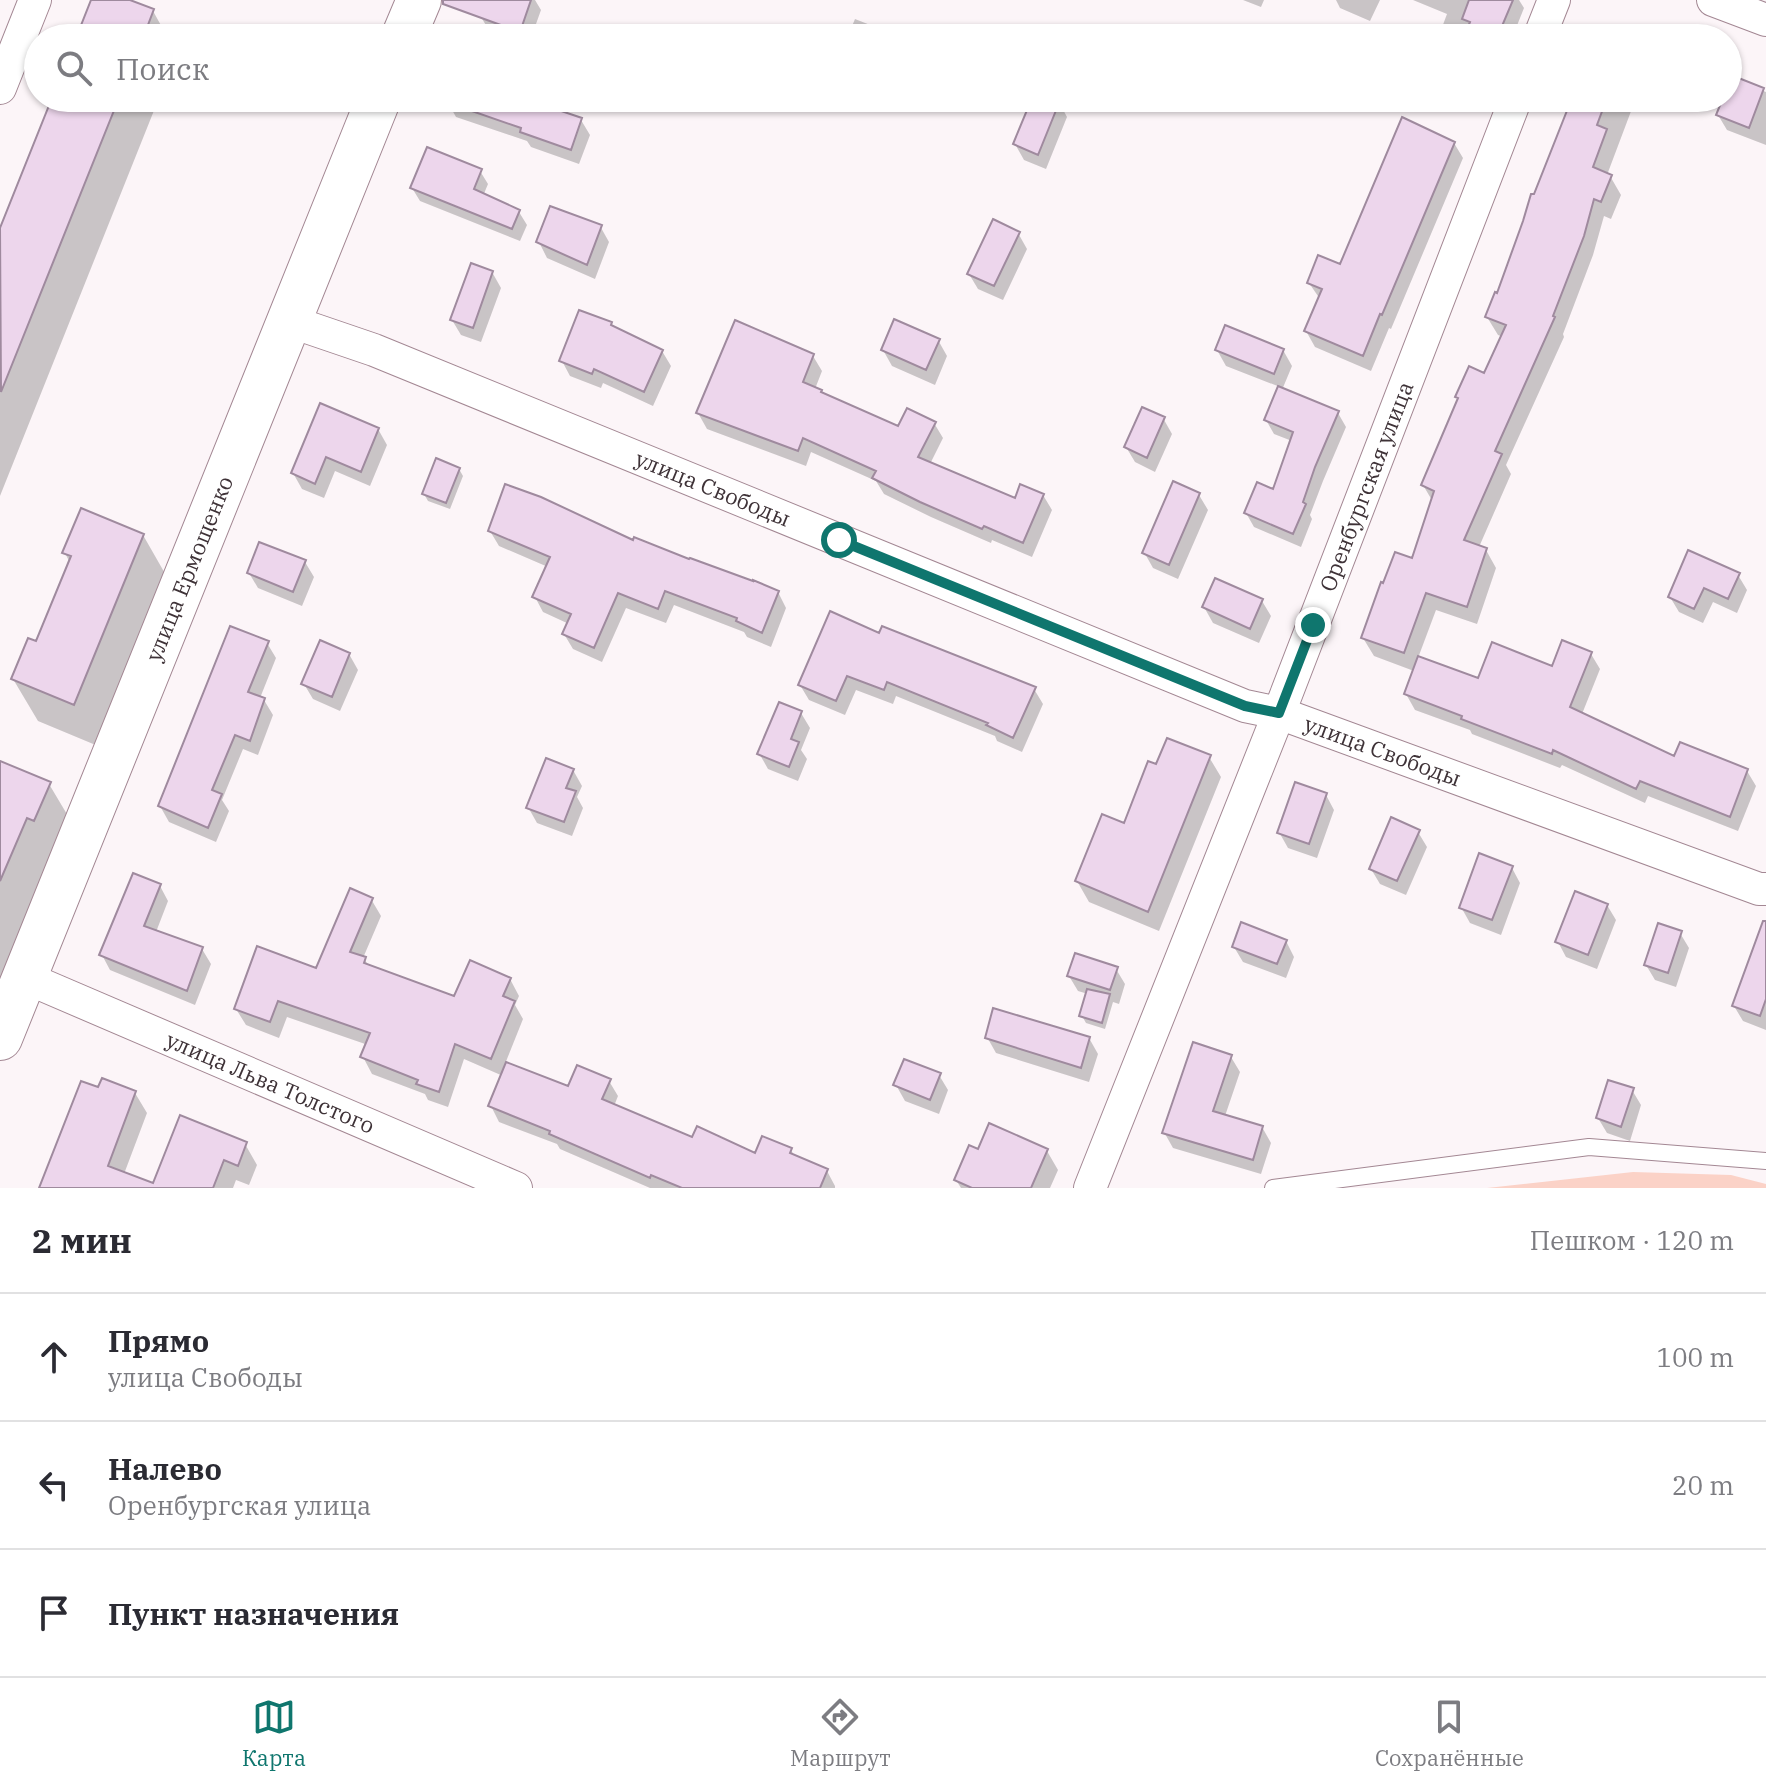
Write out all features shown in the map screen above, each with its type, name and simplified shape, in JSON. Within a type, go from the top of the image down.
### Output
[{"type":"highway","points":[[409,24],[419,0]]},
{"type":"highway","name":"улица Ермощенко","points":[[0,1038],[373,112]]},
{"type":"street","points":[[25,24],[35,0]]},
{"type":"street","points":[[1545,24],[1554,0]]},
{"type":"street","points":[[1713,0],[1766,20]]},
{"type":"street","points":[[0,88],[24,28]]},
{"type":"street","name":"Оренбургская улица","points":[[1090,1188],[1279,713],[1511,112]]},
{"type":"street","name":"улица Свободы","points":[[289,321],[374,350],[1245,706],[1279,713],[1744,884],[1766,889]]},
{"type":"street","name":"улица Льва Толстого","points":[[24,977],[516,1188]]},
{"type":"lane","points":[[1273,1188],[1589,1147],[1766,1161]]},
{"type":"shaded area","points":[[1633,1172],[1731,1175],[1766,1184],[1766,1188],[1487,1188]]},
{"type":"building","points":[[91,0],[130,0],[154,9],[148,24],[82,24]]},
{"type":"building","points":[[443,0],[531,0],[523,24],[498,24],[443,4]]},
{"type":"building","points":[[1469,0],[1513,0],[1503,24],[1469,24],[1462,19]]},
{"type":"building","points":[[1742,79],[1764,88],[1749,128],[1716,115],[1717,112],[1742,112]]},
{"type":"building","points":[[46,112],[113,112],[1,392],[0,228]]},
{"type":"building","points":[[475,112],[564,112],[582,118],[571,150],[520,132],[521,128]]},
{"type":"building","points":[[1026,112],[1055,112],[1038,155],[1013,144]]},
{"type":"building","points":[[1566,112],[1602,112],[1597,125],[1607,129],[1593,167],[1612,175],[1601,202],[1594,199],[1555,317],[1495,451],[1502,454],[1464,540],[1487,548],[1467,607],[1426,593],[1404,653],[1361,638],[1395,552],[1412,558],[1434,491],[1421,485],[1469,366],[1484,373],[1506,325],[1485,317],[1497,293],[1531,194],[1534,194]]},
{"type":"building","points":[[1402,117],[1455,142],[1363,356],[1304,331],[1322,289],[1307,283],[1318,255],[1340,264]]},
{"type":"building","points":[[427,147],[482,169],[474,189],[520,210],[512,229],[410,188]]},
{"type":"building","points":[[550,206],[602,225],[587,265],[536,242]]},
{"type":"building","points":[[993,219],[1020,232],[994,286],[967,274]]},
{"type":"building","points":[[471,263],[493,271],[473,328],[450,320]]},
{"type":"building","points":[[579,310],[612,322],[611,325],[663,350],[644,392],[594,369],[592,374],[559,361]]},
{"type":"building","points":[[894,319],[940,339],[926,370],[881,350]]},
{"type":"building","points":[[735,320],[814,354],[803,382],[821,392],[898,426],[907,408],[936,422],[918,457],[1015,498],[1020,484],[1044,494],[1023,543],[920,502],[872,478],[876,471],[803,438],[798,451],[696,413]]},
{"type":"building","points":[[1225,325],[1284,349],[1274,374],[1215,350]]},
{"type":"building","points":[[1278,386],[1339,411],[1315,467],[1303,502],[1306,504],[1293,534],[1244,513],[1257,482],[1273,489],[1293,432],[1264,420]]},
{"type":"building","points":[[320,403],[379,428],[361,472],[326,457],[315,484],[291,473]]},
{"type":"building","points":[[1142,407],[1165,417],[1147,458],[1124,447]]},
{"type":"building","points":[[436,458],[460,468],[446,503],[422,494]]},
{"type":"building","points":[[1173,481],[1200,493],[1169,565],[1142,553]]},
{"type":"building","points":[[505,484],[541,497],[633,540],[634,537],[779,591],[762,633],[736,621],[737,618],[665,591],[658,609],[618,593],[594,648],[562,634],[571,614],[532,597],[550,557],[488,531]]},
{"type":"building","points":[[81,508],[144,534],[74,705],[11,679],[28,638],[36,641],[71,556],[62,553]]},
{"type":"building","points":[[259,542],[306,560],[293,592],[247,573]]},
{"type":"building","points":[[1688,550],[1740,573],[1728,599],[1704,588],[1694,609],[1668,597]]},
{"type":"building","points":[[1215,578],[1263,599],[1250,629],[1202,607]]},
{"type":"building","points":[[830,611],[879,633],[882,626],[1036,687],[1013,738],[986,725],[988,723],[887,682],[884,690],[847,676],[836,701],[798,685]]},
{"type":"building","points":[[230,626],[269,641],[248,692],[265,698],[250,741],[235,735],[212,790],[222,794],[208,828],[158,806]]},
{"type":"building","points":[[320,640],[350,653],[332,697],[301,684]]},
{"type":"building","points":[[1562,640],[1592,652],[1570,707],[1674,756],[1680,742],[1748,769],[1730,817],[1640,781],[1636,789],[1553,750],[1552,754],[1404,694],[1418,656],[1478,678],[1492,642],[1552,666]]},
{"type":"building","points":[[779,702],[802,711],[791,739],[799,742],[789,767],[757,754]]},
{"type":"building","points":[[1167,738],[1211,755],[1148,912],[1075,881],[1102,814],[1124,823],[1148,761],[1156,764]]},
{"type":"building","points":[[546,758],[574,769],[566,788],[576,791],[564,822],[526,808]]},
{"type":"building","points":[[0,761],[51,782],[34,821],[27,818],[0,881]]},
{"type":"building","points":[[1295,782],[1327,793],[1309,844],[1277,833]]},
{"type":"building","points":[[1391,817],[1420,830],[1397,881],[1369,869]]},
{"type":"building","points":[[1479,853],[1513,866],[1492,920],[1459,908]]},
{"type":"building","points":[[133,873],[161,884],[144,926],[203,947],[187,991],[99,955]]},
{"type":"building","points":[[350,888],[373,898],[350,952],[366,957],[364,963],[454,996],[470,960],[511,978],[503,996],[515,1001],[491,1059],[455,1044],[439,1092],[416,1084],[418,1080],[360,1057],[370,1033],[278,1001],[270,1022],[234,1009],[257,946],[316,968]]},
{"type":"building","points":[[1575,891],[1608,904],[1588,955],[1555,942]]},
{"type":"building","points":[[1763,921],[1766,921],[1766,999],[1760,1016],[1732,1006]]},
{"type":"building","points":[[1241,922],[1287,940],[1277,964],[1232,947]]},
{"type":"building","points":[[1658,923],[1682,931],[1668,973],[1644,965]]},
{"type":"building","points":[[1075,953],[1118,967],[1110,990],[1067,976]]},
{"type":"building","points":[[1087,989],[1110,994],[1102,1023],[1079,1016]]},
{"type":"building","points":[[993,1008],[1090,1037],[1081,1068],[985,1038]]},
{"type":"building","points":[[1193,1042],[1232,1055],[1213,1111],[1263,1126],[1253,1160],[1162,1133]]},
{"type":"building","points":[[904,1059],[941,1073],[930,1100],[893,1085]]},
{"type":"building","points":[[506,1062],[568,1086],[577,1065],[611,1079],[602,1099],[692,1137],[697,1126],[755,1153],[762,1136],[792,1148],[790,1153],[828,1169],[820,1188],[682,1188],[651,1175],[650,1178],[488,1106]]},
{"type":"building","points":[[102,1078],[136,1091],[108,1166],[153,1183],[180,1115],[247,1142],[238,1166],[224,1160],[213,1188],[39,1188],[81,1081],[98,1087]]},
{"type":"building","points":[[1608,1080],[1634,1088],[1621,1127],[1596,1118]]},
{"type":"building","points":[[989,1123],[1048,1149],[1031,1188],[972,1188],[954,1180],[969,1145],[978,1149]]},
{"type":"route","points":[[839,540],[1245,706],[1279,713],[1313,625]]}]
